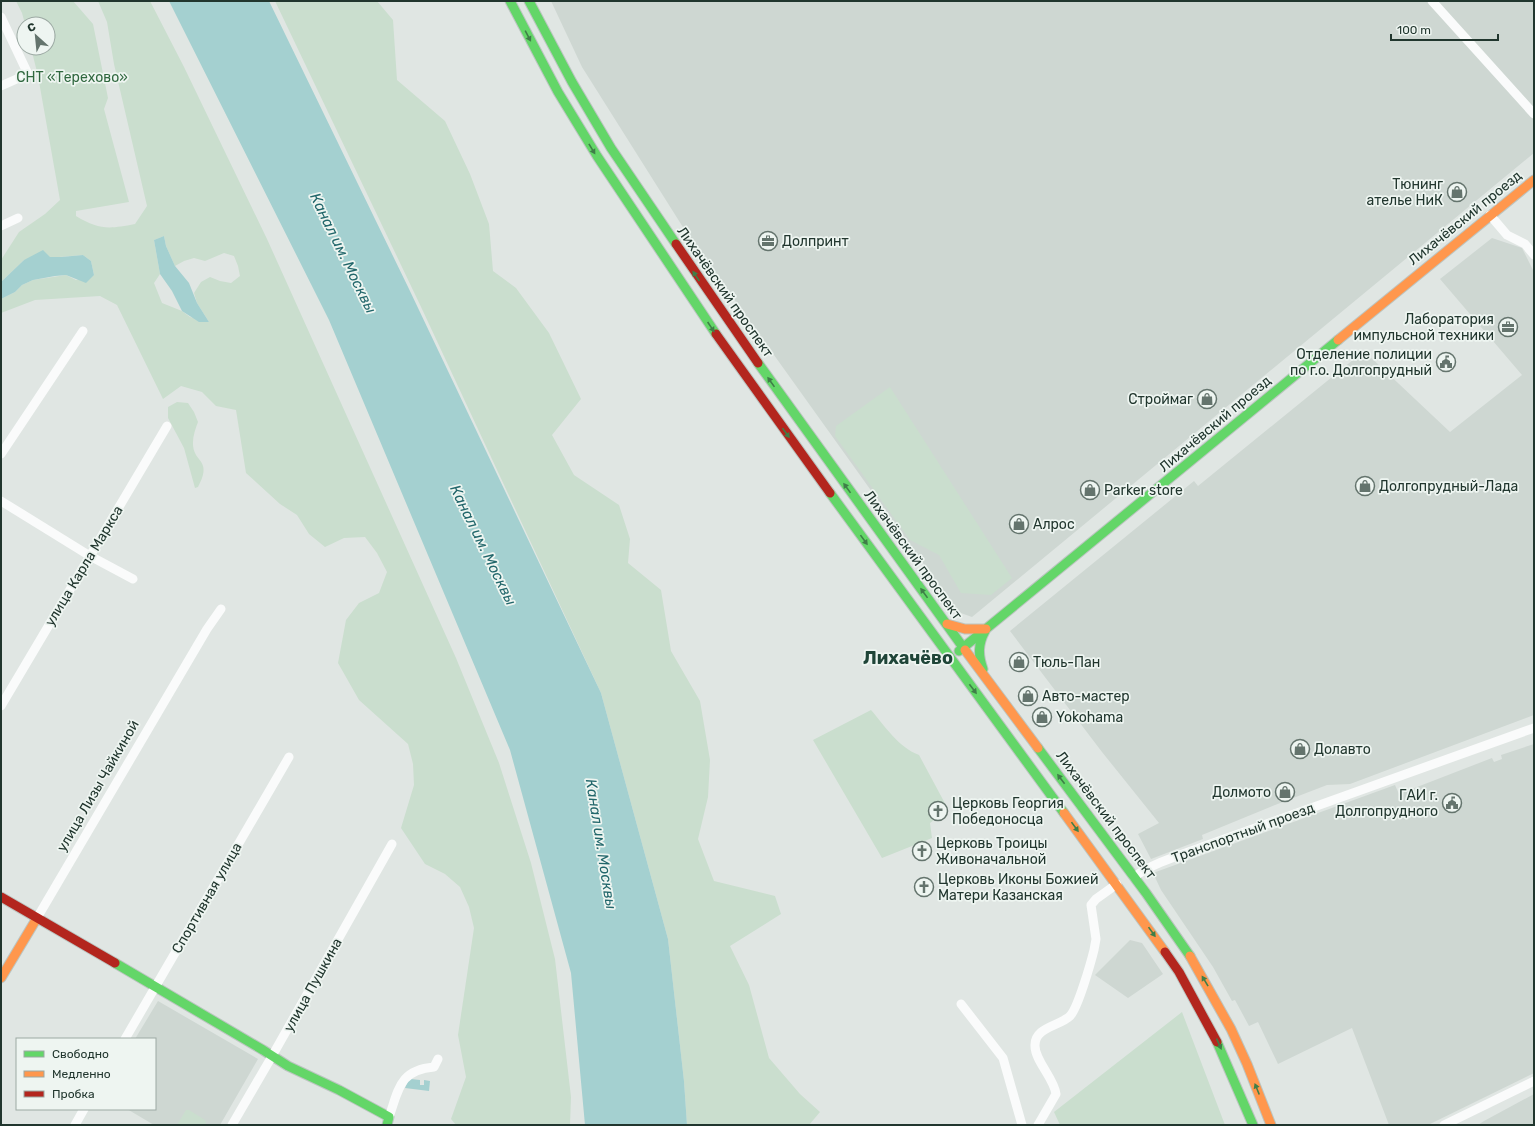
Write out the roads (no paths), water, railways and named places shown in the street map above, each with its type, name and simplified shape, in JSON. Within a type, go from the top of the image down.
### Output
[{"type":"main road","points":[[510,1],[558,92],[617,188],[741,370],[1167,954],[1198,1004],[1216,1037],[1253,1125]]},
{"type":"main road","name":"Лихачёвский проспект","points":[[529,1],[592,117],[667,232],[750,353],[984,676],[1134,877],[1190,956],[1214,996],[1231,1029],[1272,1125]]},
{"type":"main road","name":"Лихачёвский проезд","points":[[950,658],[1534,180]]},
{"type":"main road","points":[[947,624],[965,629],[986,629]]},
{"type":"main road","points":[[984,676],[978,650],[981,637],[986,629]]},
{"type":"main road","points":[[1,896],[263,1050],[272,1058],[304,1075],[331,1086],[388,1121]]},
{"type":"main road","name":"улица Лизы Чайкиной","points":[[1,978],[37,918]]},
{"type":"street","points":[[1432,1],[1534,114]]},
{"type":"street","points":[[1,17],[28,74],[1,86]]},
{"type":"street","points":[[1490,215],[1507,235],[1526,244],[1534,255]]},
{"type":"street","points":[[1,226],[18,218]]},
{"type":"street","points":[[1,454],[83,331]]},
{"type":"street","name":"улица Карла Маркса","points":[[1,706],[167,426]]},
{"type":"street","points":[[1,501],[90,556],[133,579]]},
{"type":"street","name":"улица Лизы Чайкиной","points":[[37,918],[203,636],[221,609]]},
{"type":"street","name":"Транспортный проезд","points":[[1134,877],[1158,864],[1205,846],[1534,728]]},
{"type":"street","name":"Спортивная улица","points":[[126,1038],[289,756]]},
{"type":"street","name":"улица Пушкина","points":[[232,1125],[272,1058],[392,844]]},
{"type":"street","points":[[1038,1125],[1056,1094],[1054,1085],[1035,1050],[1035,1042],[1037,1037],[1043,1031],[1064,1020],[1073,1013],[1094,950],[1095,934],[1091,905],[1096,899],[1117,884]]},
{"type":"street","points":[[961,1004],[1003,1058],[1022,1125]]},
{"type":"street","points":[[388,1121],[403,1080],[416,1070],[434,1067],[438,1059]]},
{"type":"street","points":[[1444,1125],[1534,1081]]},
{"type":"street","points":[[75,1125],[83,1110]]},
{"type":"water","name":"Канал им. Москвы","points":[[169,1],[269,1],[409,289],[601,693],[668,939],[684,1081],[687,1125],[585,1125],[571,973],[510,750],[329,320]]},
{"type":"water","points":[[164,236],[166,246],[175,266],[189,283],[197,303],[209,322],[199,322],[182,311],[172,291],[160,274],[154,240]]},
{"type":"water","points":[[43,250],[50,257],[83,255],[91,261],[94,275],[86,283],[66,275],[33,280],[22,285],[15,292],[1,299],[1,282],[24,260]]},
{"type":"water","points":[[411,1079],[420,1080],[420,1085],[424,1085],[424,1080],[430,1081],[429,1091],[405,1088],[408,1081]]},
{"type":"place","name":"Тюнинг ателье НиК","points":[[1457,192]]},
{"type":"place","name":"Долпринт","points":[[768,241]]},
{"type":"place","name":"Лаборатория импульсной техники","points":[[1508,327]]},
{"type":"place","name":"Отделение полиции по г.о. Долгопрудный","points":[[1446,362]]},
{"type":"place","name":"Строймаг","points":[[1207,399]]},
{"type":"place","name":"Долгопрудный-Лада","points":[[1365,486]]},
{"type":"place","name":"Parker store","points":[[1090,490]]},
{"type":"place","name":"Алрос","points":[[1019,524]]},
{"type":"place","name":"Тюль-Пан","points":[[1019,662]]},
{"type":"place","name":"Авто-мастер","points":[[1028,696]]},
{"type":"place","name":"Yokohama","points":[[1042,717]]},
{"type":"place","name":"Долавто","points":[[1300,749]]},
{"type":"place","name":"Долмото","points":[[1285,792]]},
{"type":"place","name":"ГАИ г. Долгопрудного","points":[[1452,803]]},
{"type":"place","name":"Церковь Георгия Победоносца","points":[[938,811]]},
{"type":"place","name":"Церковь Троицы Живоначальной","points":[[922,851]]},
{"type":"place","name":"Церковь Иконы Божией Матери Казанская","points":[[924,887]]},
{"type":"district","name":"Лихачёво","points":[[908,658]]},
{"type":"park label","name":"СНТ «Терехово»","points":[[72,77]]}]
